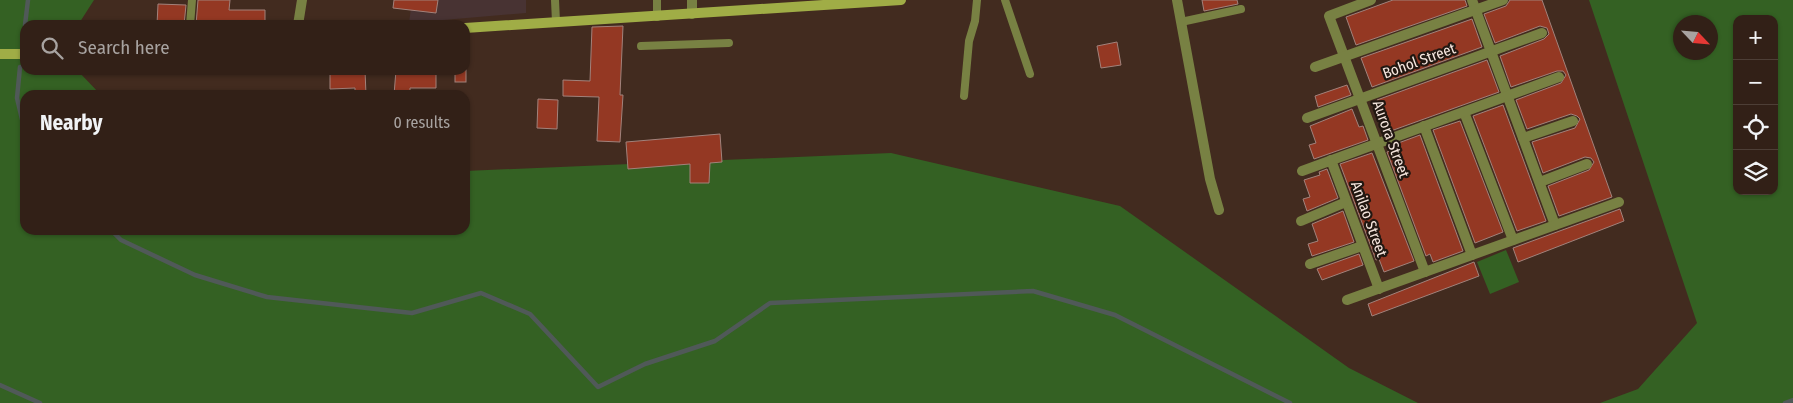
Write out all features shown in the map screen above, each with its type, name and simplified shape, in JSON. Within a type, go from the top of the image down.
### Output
[{"type":"main road","points":[[470,28],[901,0]]},
{"type":"main road","points":[[0,54],[20,54]]},
{"type":"street","points":[[299,20],[302,0]]},
{"type":"street","points":[[692,0],[692,14]]},
{"type":"street","points":[[1177,0],[1210,179],[1219,210]]},
{"type":"street","name":"Aurora Street","points":[[1370,0],[1329,16],[1424,272]]},
{"type":"street","points":[[1315,67],[1474,5],[1503,0]]},
{"type":"street","points":[[1474,5],[1556,225]]},
{"type":"street","name":"Bohol Street","points":[[1307,118],[1542,32]]},
{"type":"street","points":[[1302,171],[1559,77]]},
{"type":"street","points":[[1464,112],[1513,240]]},
{"type":"street","points":[[1523,138],[1573,121]]},
{"type":"street","points":[[1424,126],[1472,255]]},
{"type":"street","name":"Anilao Street","points":[[1331,160],[1378,289]]},
{"type":"street","points":[[1540,182],[1586,164]]},
{"type":"street","points":[[1302,221],[1346,202]]},
{"type":"street","points":[[1347,300],[1619,202]]},
{"type":"street","points":[[1310,264],[1362,246]]},
{"type":"lane","points":[[190,20],[192,0]]},
{"type":"lane","points":[[556,0],[556,22]]},
{"type":"lane","points":[[657,0],[658,17]]},
{"type":"lane","points":[[964,96],[969,42],[975,21],[976,0]]},
{"type":"lane","points":[[1005,0],[1030,74]]},
{"type":"lane","points":[[1181,22],[1241,9]]},
{"type":"lane","points":[[641,46],[729,43]]},
{"type":"shaded area","points":[[412,0],[526,0],[526,13],[444,20],[409,20]]},
{"type":"green space","points":[[0,0],[94,0],[81,20],[20,20],[20,75],[82,75],[96,90],[20,90],[20,235],[470,235],[470,171],[891,153],[1120,206],[1349,368],[1418,403],[0,403]]},
{"type":"green space","points":[[1589,0],[1793,0],[1793,403],[1600,403],[1638,389],[1697,323]]},
{"type":"green space","points":[[1506,250],[1519,282],[1490,294],[1477,262]]},
{"type":"building","points":[[198,0],[230,0],[229,10],[265,10],[265,20],[196,20]]},
{"type":"building","points":[[394,0],[438,0],[436,13],[393,8]]},
{"type":"building","points":[[1202,0],[1237,0],[1238,4],[1204,11]]},
{"type":"building","points":[[1393,0],[1465,0],[1467,6],[1356,45],[1346,17]]},
{"type":"building","points":[[1510,0],[1542,0],[1612,197],[1559,216],[1548,186],[1589,170],[1594,162],[1591,158],[1585,157],[1543,173],[1532,142],[1575,128],[1580,119],[1571,114],[1527,129],[1516,100],[1561,83],[1566,75],[1563,71],[1557,71],[1511,87],[1500,56],[1544,39],[1549,34],[1547,28],[1540,26],[1495,43],[1484,14],[1506,6]]},
{"type":"building","points":[[158,4],[186,5],[184,20],[157,20]]},
{"type":"building","points":[[1472,19],[1482,47],[1372,87],[1361,58]]},
{"type":"building","points":[[623,26],[620,95],[623,95],[620,142],[597,141],[599,97],[563,96],[563,80],[590,81],[592,27]]},
{"type":"building","points":[[1117,42],[1121,65],[1101,68],[1097,46]]},
{"type":"building","points":[[1487,60],[1499,92],[1388,132],[1377,100]]},
{"type":"building","points":[[330,75],[365,75],[366,90],[355,90],[355,88],[330,89]]},
{"type":"building","points":[[396,75],[436,75],[436,88],[394,90]]},
{"type":"building","points":[[455,75],[466,75],[466,82],[455,82]]},
{"type":"building","points":[[1347,85],[1351,95],[1318,107],[1315,96]]},
{"type":"building","points":[[538,99],[558,100],[557,129],[537,128]]},
{"type":"building","points":[[1503,105],[1546,221],[1517,231],[1473,116]]},
{"type":"building","points":[[1352,109],[1359,127],[1363,126],[1368,140],[1314,159],[1309,145],[1316,143],[1310,126]]},
{"type":"building","points":[[1460,121],[1503,232],[1475,243],[1433,130]]},
{"type":"building","points":[[720,134],[722,162],[710,163],[709,183],[690,183],[690,164],[628,169],[626,142]]},
{"type":"building","points":[[1420,135],[1463,251],[1433,262],[1430,254],[1426,256],[1387,152],[1394,149],[1393,145]]},
{"type":"building","points":[[1372,153],[1414,261],[1384,272],[1379,259],[1376,260],[1340,164]]},
{"type":"building","points":[[1327,169],[1338,198],[1307,211],[1303,199],[1310,197],[1304,180],[1320,175],[1319,172]]},
{"type":"building","points":[[1620,209],[1624,221],[1518,262],[1513,248]]},
{"type":"building","points":[[1343,211],[1354,242],[1312,256],[1308,244],[1318,241],[1312,224]]},
{"type":"building","points":[[1359,254],[1363,265],[1322,280],[1317,269]]},
{"type":"building","points":[[1474,262],[1479,276],[1372,316],[1368,304]]},
{"type":"waterway","points":[[26,20],[28,0]]},
{"type":"waterway","points":[[20,67],[17,98],[20,111]]},
{"type":"waterway","points":[[116,235],[121,240],[195,275],[267,297],[412,313],[481,293],[530,314],[598,387],[645,364],[715,341],[770,303],[1033,291],[1115,315],[1290,403]]},
{"type":"waterway","points":[[0,385],[40,403]]},
{"type":"waterway","points":[[1785,403],[1793,400]]}]
